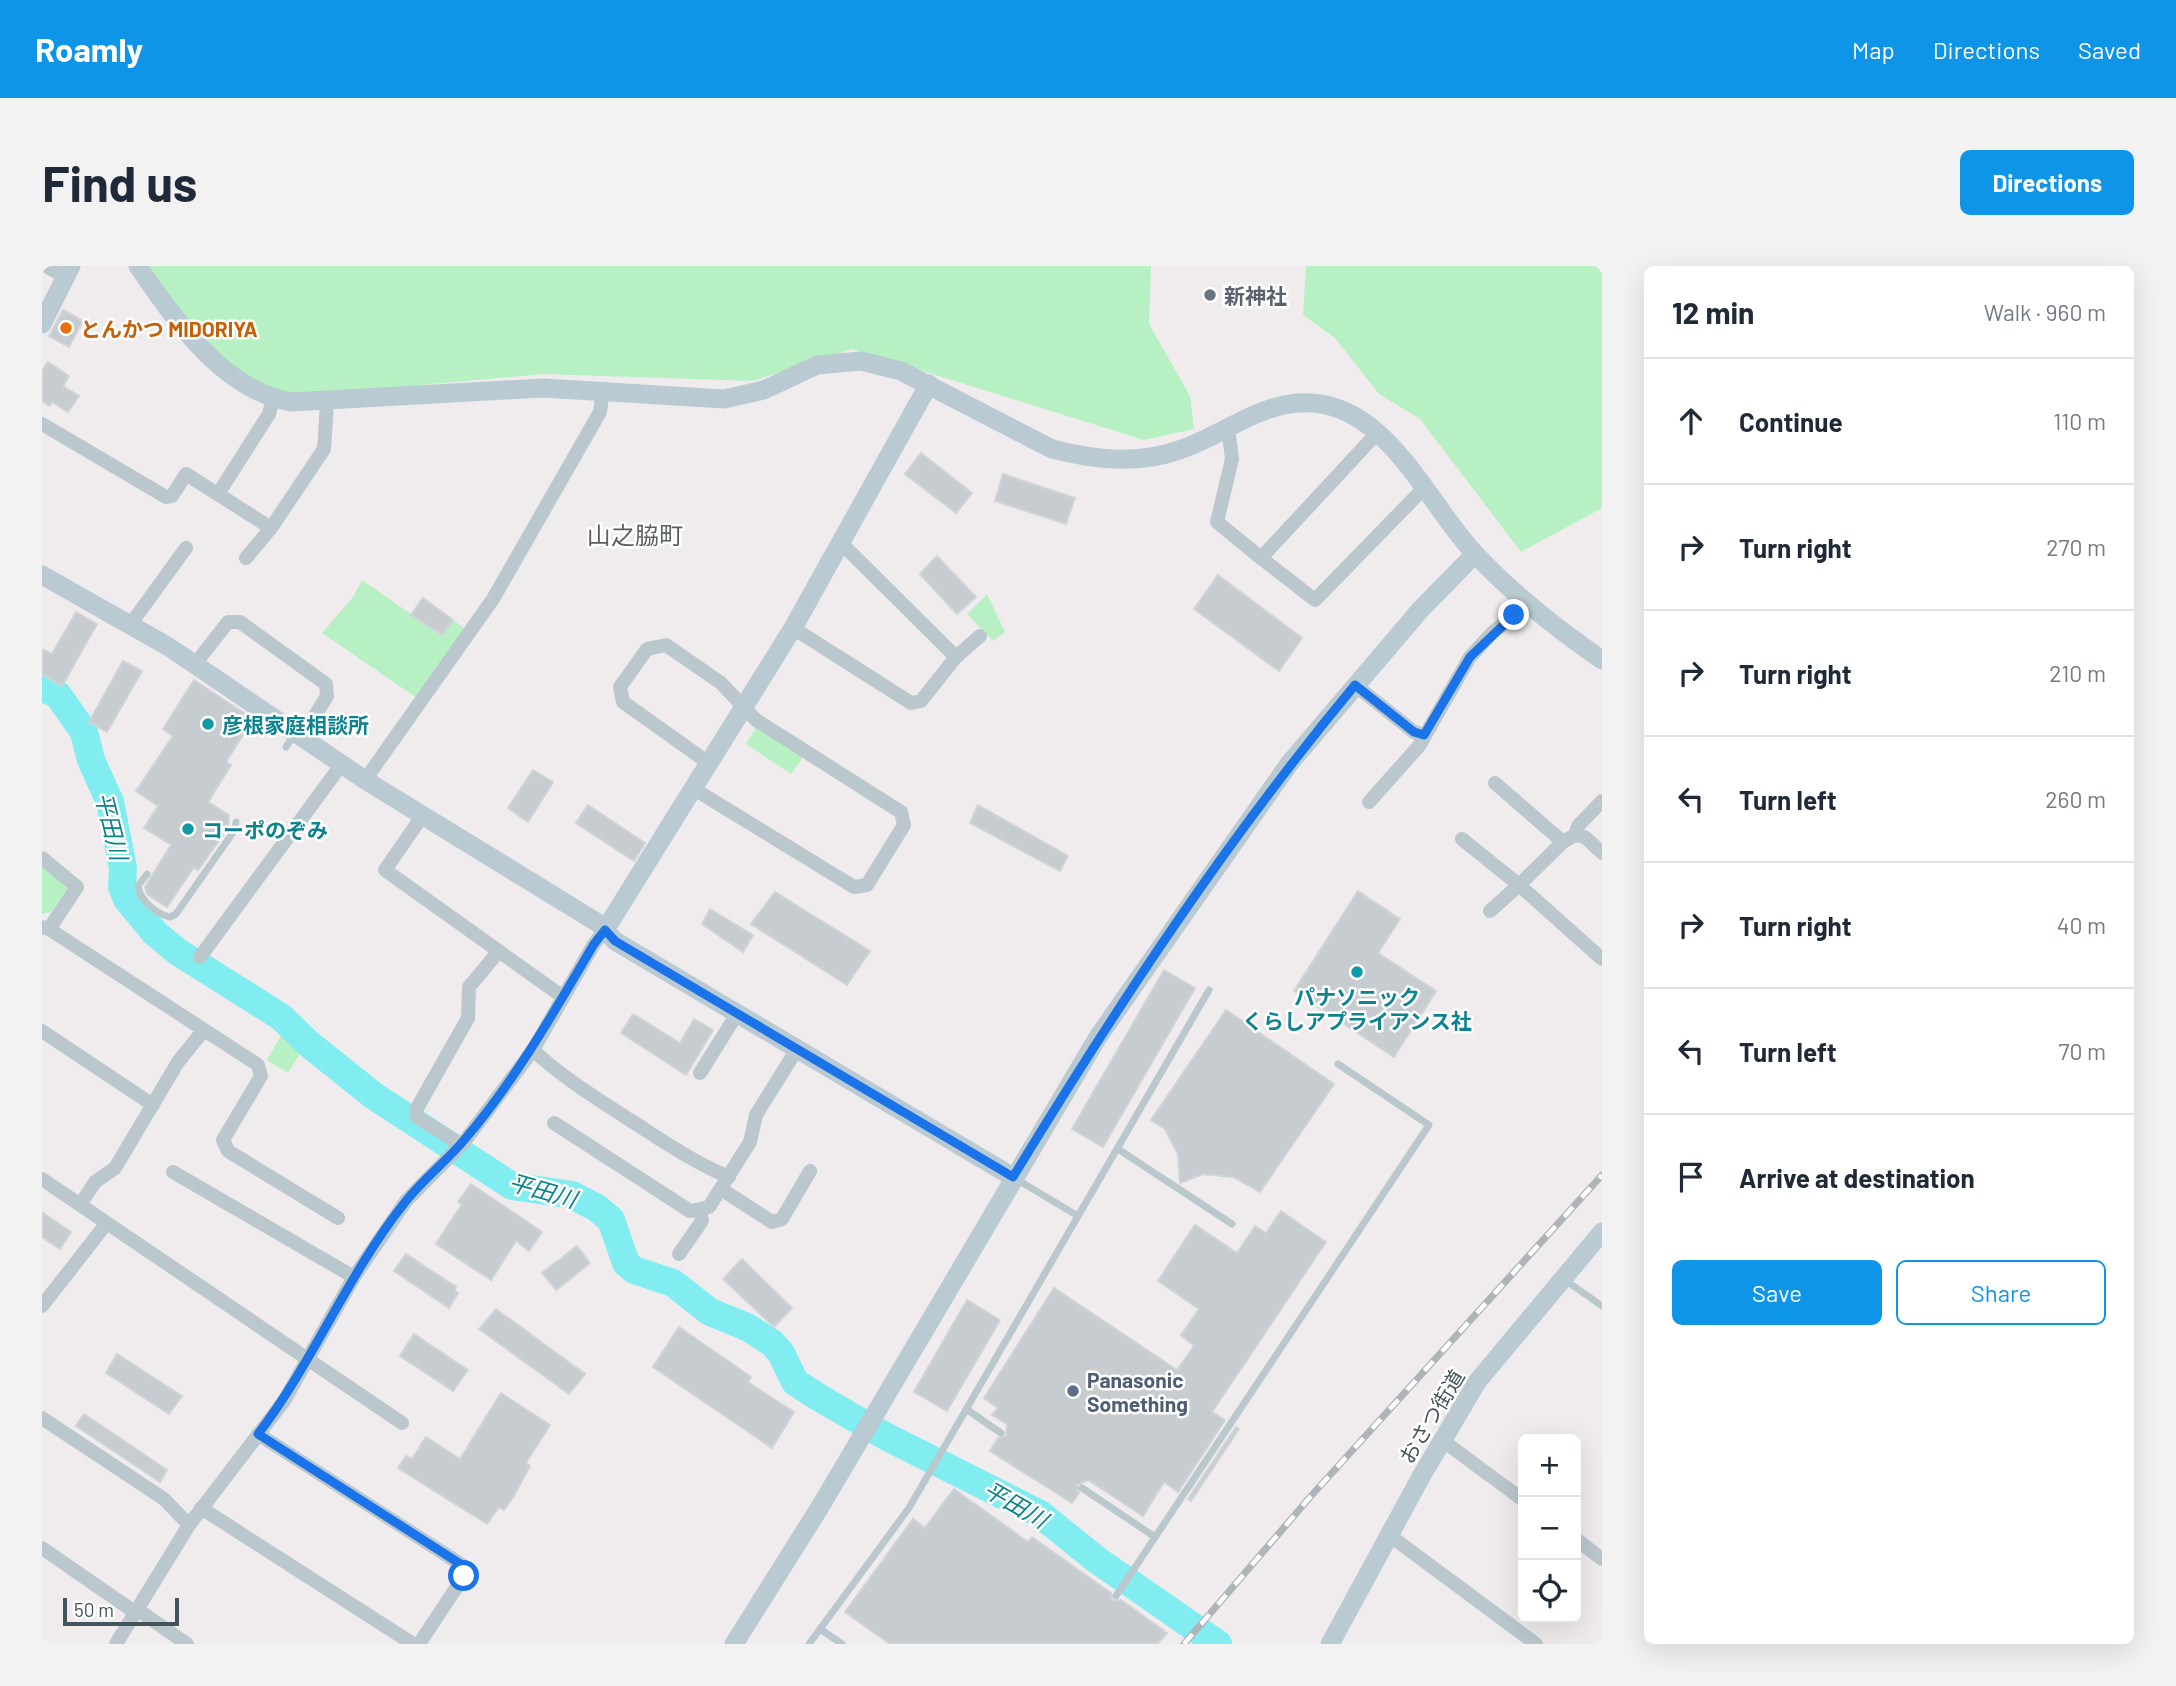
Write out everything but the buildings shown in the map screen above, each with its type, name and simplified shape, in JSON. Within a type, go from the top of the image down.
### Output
[{"type":"street","points":[[42,324],[68,272],[46,266]]},
{"type":"street","points":[[138,266],[197,343],[247,385],[273,399],[327,402],[485,389],[603,389],[724,399],[764,390],[817,365],[861,361],[886,366],[929,384],[1016,432],[1075,455],[1121,460],[1158,456],[1183,449],[1283,405],[1314,403],[1353,415],[1378,432],[1475,554],[1528,604],[1602,660]]},
{"type":"street","points":[[116,1644],[189,1525],[284,1401],[354,1277],[406,1201],[456,1148],[533,1049],[793,628],[929,384]]},
{"type":"street","points":[[365,780],[493,599],[600,412],[603,389]]},
{"type":"street","points":[[218,494],[258,433],[273,399]]},
{"type":"street","points":[[246,558],[271,528],[324,449],[327,402]]},
{"type":"street","points":[[42,424],[166,497],[172,496],[186,474],[271,528]]},
{"type":"street","points":[[1228,427],[1231,459],[1217,522],[1315,600],[1424,488]]},
{"type":"street","points":[[1261,558],[1378,432]]},
{"type":"street","points":[[842,544],[956,657]]},
{"type":"street","points":[[130,625],[186,548]]},
{"type":"street","points":[[734,1644],[866,1428],[1098,1037],[1222,856],[1289,764],[1355,685],[1475,554]]},
{"type":"street","points":[[42,575],[130,625],[294,739],[546,889],[605,930],[615,941],[1013,1177]]},
{"type":"street","points":[[1369,802],[1419,746],[1470,657],[1492,632],[1528,604]]},
{"type":"street","points":[[190,666],[228,622],[240,622],[326,684],[327,696],[294,739]]},
{"type":"street","points":[[793,628],[911,703],[922,701],[956,657],[980,636]]},
{"type":"street","points":[[694,789],[855,887],[867,886],[904,825],[901,812],[756,720],[721,683],[666,645],[647,649],[620,687],[623,702],[710,764]]},
{"type":"street","points":[[1355,685],[1414,732],[1424,735]]},
{"type":"street","points":[[201,957],[341,765]]},
{"type":"street","points":[[1495,783],[1569,838],[1585,837],[1602,853]]},
{"type":"street","points":[[1490,911],[1569,838],[1602,801]]},
{"type":"street","points":[[423,815],[385,870],[563,997]]},
{"type":"street","points":[[1462,839],[1519,885],[1602,959]]},
{"type":"street","points":[[42,858],[77,887],[46,928],[258,1065],[261,1076],[223,1140],[229,1151],[321,1200],[338,1218]]},
{"type":"street","points":[[456,1148],[417,1117],[416,1110],[468,1018],[470,987],[499,951]]},
{"type":"street","points":[[700,1073],[737,1014]]},
{"type":"street","points":[[42,1031],[153,1105]]},
{"type":"street","points":[[80,1205],[95,1182],[115,1168],[178,1062],[203,1031]]},
{"type":"street","points":[[533,1049],[557,1072],[701,1165],[729,1177]]},
{"type":"street","points":[[554,1123],[690,1211],[700,1210],[709,1207],[729,1177],[750,1142],[756,1115],[797,1049]]},
{"type":"street","points":[[721,1189],[772,1222],[782,1219],[810,1171]]},
{"type":"street","points":[[173,1172],[354,1277]]},
{"type":"street","points":[[42,1179],[402,1423]]},
{"type":"street","points":[[680,1254],[702,1221],[700,1210]]},
{"type":"street","points":[[44,1299],[106,1224]]},
{"type":"street","name":"おさつ街道","points":[[1330,1644],[1477,1381],[1562,1277],[1602,1233]]},
{"type":"street","points":[[42,1418],[164,1499],[189,1525]]},
{"type":"street","points":[[258,1434],[462,1565],[464,1576],[419,1644]]},
{"type":"street","points":[[1442,1440],[1519,1497]]},
{"type":"street","points":[[201,1508],[413,1644]]},
{"type":"street","points":[[1389,1535],[1536,1644]]},
{"type":"street","points":[[1581,1543],[1602,1559]]},
{"type":"street","points":[[42,1548],[187,1644]]},
{"type":"lane","points":[[147,874],[138,886],[141,897],[163,916],[176,914],[234,831],[236,822]]},
{"type":"lane","points":[[808,1644],[909,1508],[1209,990]]},
{"type":"lane","points":[[1117,1595],[1429,1125],[1338,1064]]},
{"type":"lane","points":[[1118,1149],[1232,1224]]},
{"type":"lane","points":[[1013,1177],[1078,1216]]},
{"type":"lane","points":[[1562,1277],[1602,1306]]},
{"type":"lane","points":[[966,1409],[1001,1433]]},
{"type":"lane","points":[[1082,1488],[1155,1537]]},
{"type":"lane","points":[[820,1629],[842,1644]]},
{"type":"green space","points":[[150,266],[1151,266],[1149,324],[1190,396],[1194,429],[1144,440],[852,349],[753,381],[544,374],[310,395],[286,393],[253,379],[218,353],[174,302]]},
{"type":"green space","points":[[1306,266],[1602,266],[1602,508],[1521,552],[1420,419],[1379,394],[1335,338],[1303,315]]},
{"type":"green space","points":[[362,580],[411,614],[423,598],[468,631],[417,698],[322,633],[353,597]]},
{"type":"green space","points":[[987,594],[1005,632],[993,641],[967,614]]},
{"type":"green space","points":[[756,727],[803,757],[791,774],[746,744]]},
{"type":"green space","points":[[42,867],[54,874],[67,889],[51,912],[42,914]]},
{"type":"green space","points":[[283,1032],[302,1050],[288,1073],[267,1060]]},
{"type":"waterway","name":"平田川","points":[[42,687],[58,695],[84,732],[91,760],[110,802],[123,868],[122,887],[127,899],[155,933],[178,952],[281,1017],[309,1044],[374,1096],[512,1186],[572,1195],[597,1208],[611,1220],[626,1263],[634,1270],[673,1283],[710,1312],[747,1327],[772,1343],[781,1353],[795,1382],[818,1397],[887,1437],[1040,1514],[1097,1560],[1218,1644]]},
{"type":"railway","points":[[1184,1644],[1311,1496],[1602,1175]]},
{"type":"place","name":"新神社","points":[[1210,295]]},
{"type":"place","name":"とんかつ MIDORIYA","points":[[66,328]]},
{"type":"place","name":"彦根家庭相談所","points":[[208,724]]},
{"type":"place","name":"コーポのぞみ","points":[[188,829]]},
{"type":"place","name":"パナソニック くらしアプライアンス社","points":[[1357,972]]},
{"type":"place","name":"Panasonic Something","points":[[1073,1391]]},
{"type":"district","name":"山之脇町","points":[[635,534]]},
{"type":"route","points":[[464,1576],[462,1565],[258,1434],[284,1401],[354,1277],[406,1201],[444,1159],[464,1142],[533,1049],[594,944],[605,930],[615,941],[1013,1177],[1098,1037],[1230,845],[1289,764],[1355,685],[1414,732],[1424,735],[1470,657],[1492,632],[1514,615]]}]
